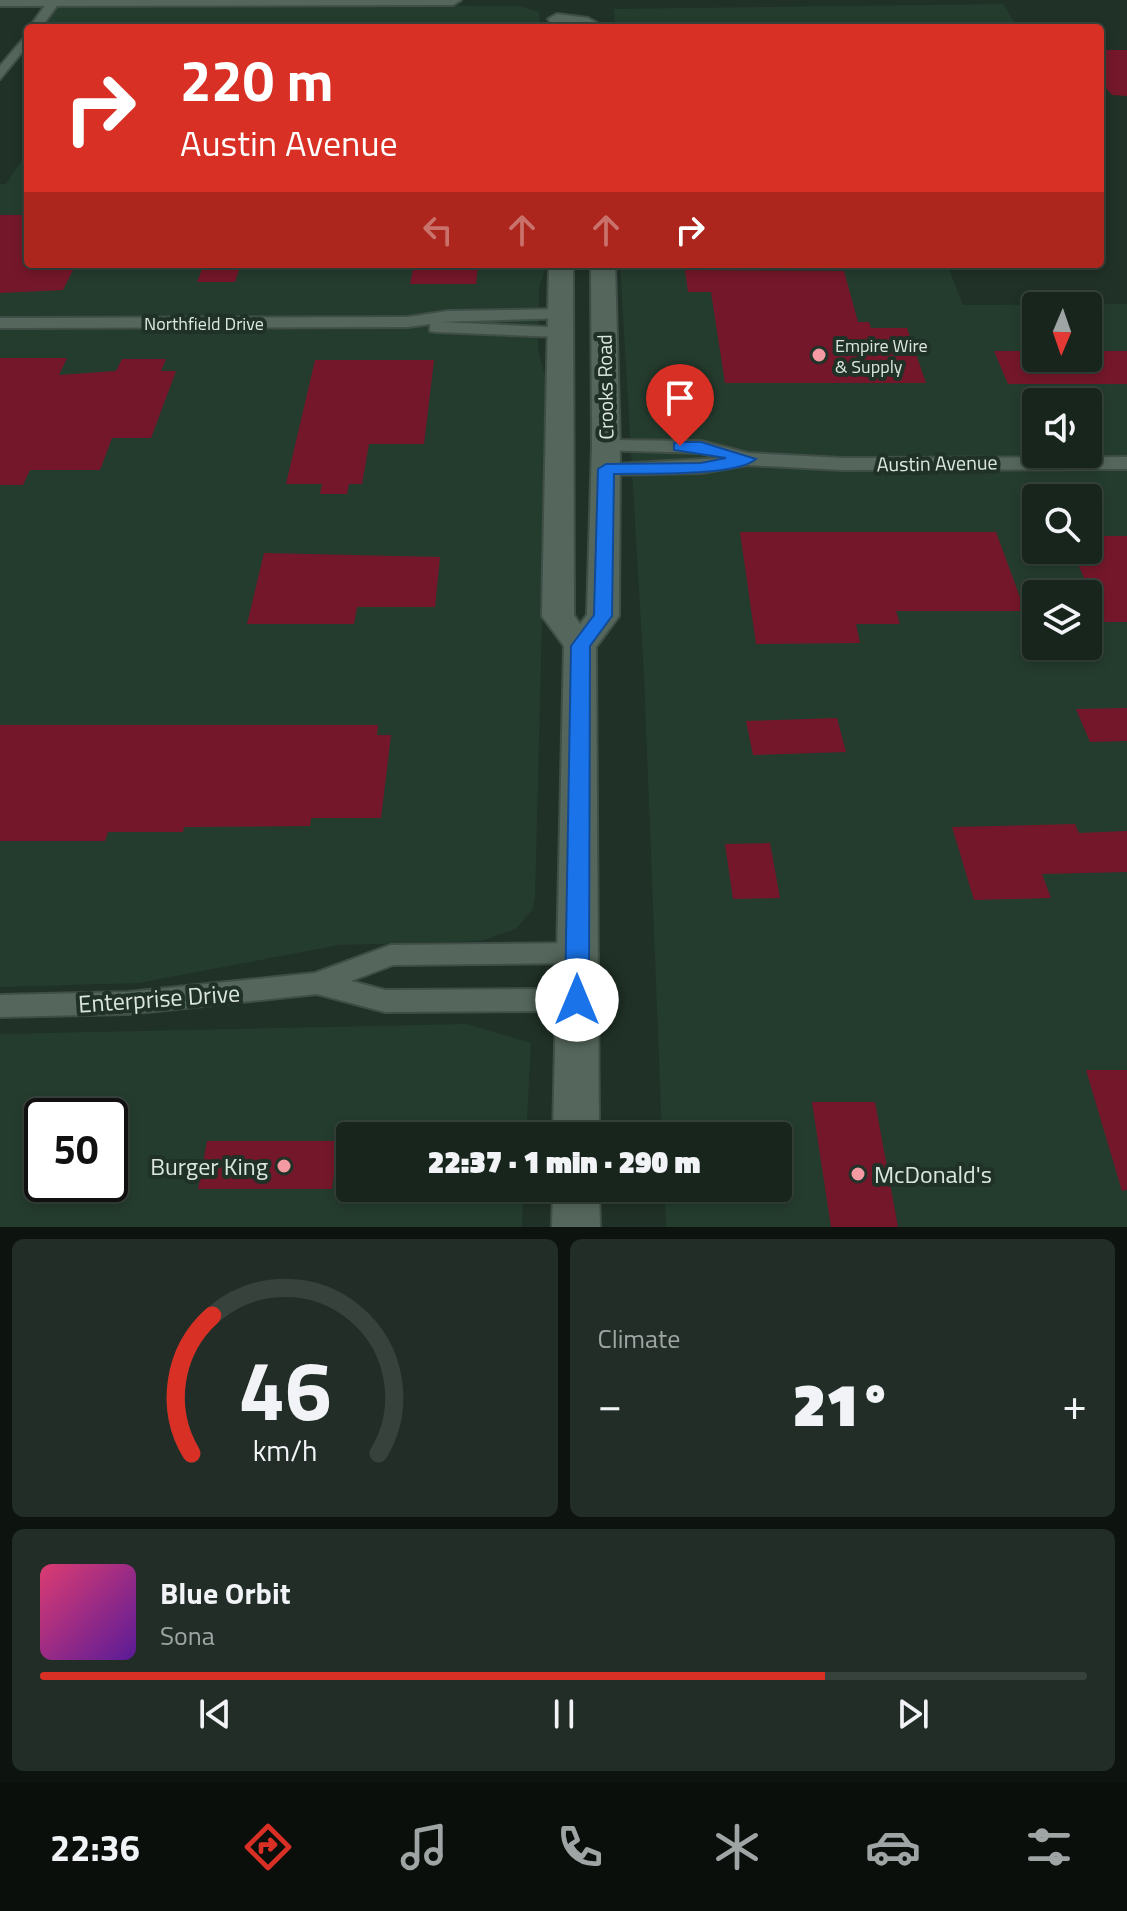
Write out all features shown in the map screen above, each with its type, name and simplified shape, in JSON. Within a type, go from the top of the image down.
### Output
[{"type":"main road","points":[[0,1],[453,0]]},
{"type":"main road","points":[[556,0],[557,23]]},
{"type":"main road","points":[[587,0],[589,24]]},
{"type":"main road","points":[[561,268],[558,616],[580,646],[576,1122]]},
{"type":"main road","name":"Crooks Road","points":[[580,646],[603,616],[606,458],[603,268]]},
{"type":"main road","points":[[561,323],[586,318],[605,333]]},
{"type":"main road","points":[[560,443],[579,465],[606,458]]},
{"type":"main road","points":[[576,1202],[576,1227]]},
{"type":"street","points":[[38,24],[55,0]]},
{"type":"street","points":[[0,75],[24,42]]},
{"type":"street","name":"Northfield Drive","points":[[0,323],[408,322],[479,332],[561,323]]},
{"type":"street","name":"Austin Avenue","points":[[606,458],[701,467],[748,459],[843,464],[1127,463]]},
{"type":"street","name":"Enterprise Drive","points":[[0,1006],[128,1003],[317,983],[391,955],[577,953]]},
{"type":"street","name":"Enterprise Drive","points":[[317,983],[385,1001],[577,1000]]},
{"type":"shaded area","points":[[1003,4],[1016,24],[615,24],[614,9]]},
{"type":"shaded area","points":[[60,5],[520,6],[539,12],[540,24],[43,24]]},
{"type":"shaded area","points":[[24,157],[24,268],[546,268],[539,288],[538,350],[548,387],[535,897],[533,909],[516,929],[482,941],[339,945],[139,983],[0,987],[0,184],[6,184]]},
{"type":"shaded area","points":[[620,268],[949,268],[963,305],[1022,305],[1022,372],[1102,372],[1102,304],[1127,304],[1127,1227],[666,1227],[665,1202],[792,1202],[792,1122],[661,1122],[644,676]]},
{"type":"shaded area","points":[[467,1024],[531,1043],[527,1122],[336,1122],[336,1202],[523,1202],[522,1227],[0,1227],[0,1034]]},
{"type":"building","points":[[1104,50],[1127,50],[1127,96],[1112,95],[1104,86]]},
{"type":"building","points":[[0,215],[24,215],[24,268],[74,268],[63,290],[0,293]]},
{"type":"building","points":[[202,268],[240,268],[235,282],[197,282]]},
{"type":"building","points":[[413,268],[478,268],[476,284],[410,284]]},
{"type":"building","points":[[685,270],[844,271],[858,322],[869,322],[871,328],[907,328],[926,383],[725,383],[711,292],[688,292]]},
{"type":"building","points":[[994,351],[1022,351],[1022,372],[1102,372],[1102,351],[1127,351],[1127,384],[1008,384]]},
{"type":"building","points":[[0,358],[67,358],[59,375],[116,371],[122,359],[166,359],[161,371],[176,371],[151,438],[112,438],[100,470],[30,470],[23,485],[0,485]]},
{"type":"building","points":[[315,360],[434,360],[424,444],[369,444],[362,484],[349,484],[347,494],[320,494],[322,484],[286,484]]},
{"type":"building","points":[[740,532],[996,532],[1022,603],[1022,611],[896,611],[900,624],[856,624],[860,643],[756,644]]},
{"type":"building","points":[[1102,536],[1127,536],[1127,622],[1103,622],[1102,580],[1085,580],[1078,564],[1102,564]]},
{"type":"building","points":[[264,553],[440,557],[435,607],[357,607],[354,624],[247,624]]},
{"type":"building","points":[[1127,708],[1127,741],[1090,742],[1076,709]]},
{"type":"building","points":[[837,718],[846,752],[753,755],[746,721]]},
{"type":"building","points":[[0,725],[378,725],[377,735],[391,735],[381,818],[311,818],[310,826],[184,827],[183,832],[108,832],[105,841],[0,841]]},
{"type":"building","points":[[1075,824],[1079,833],[1127,831],[1127,872],[1042,874],[1051,898],[974,900],[952,827]]},
{"type":"building","points":[[770,843],[780,898],[733,899],[725,844]]},
{"type":"building","points":[[1086,1070],[1127,1070],[1127,1190],[1122,1191]]},
{"type":"building","points":[[812,1102],[875,1102],[898,1227],[831,1227]]},
{"type":"building","points":[[207,1141],[336,1141],[332,1189],[198,1189]]},
{"type":"place","name":"Empire Wire & Supply","points":[[819,355]]},
{"type":"place","name":"Burger King","points":[[284,1166]]},
{"type":"place","name":"McDonald's","points":[[858,1174]]},
{"type":"route","points":[[577,1000],[580,646],[603,616],[606,469],[701,467],[748,459],[701,447],[680,446]]}]
